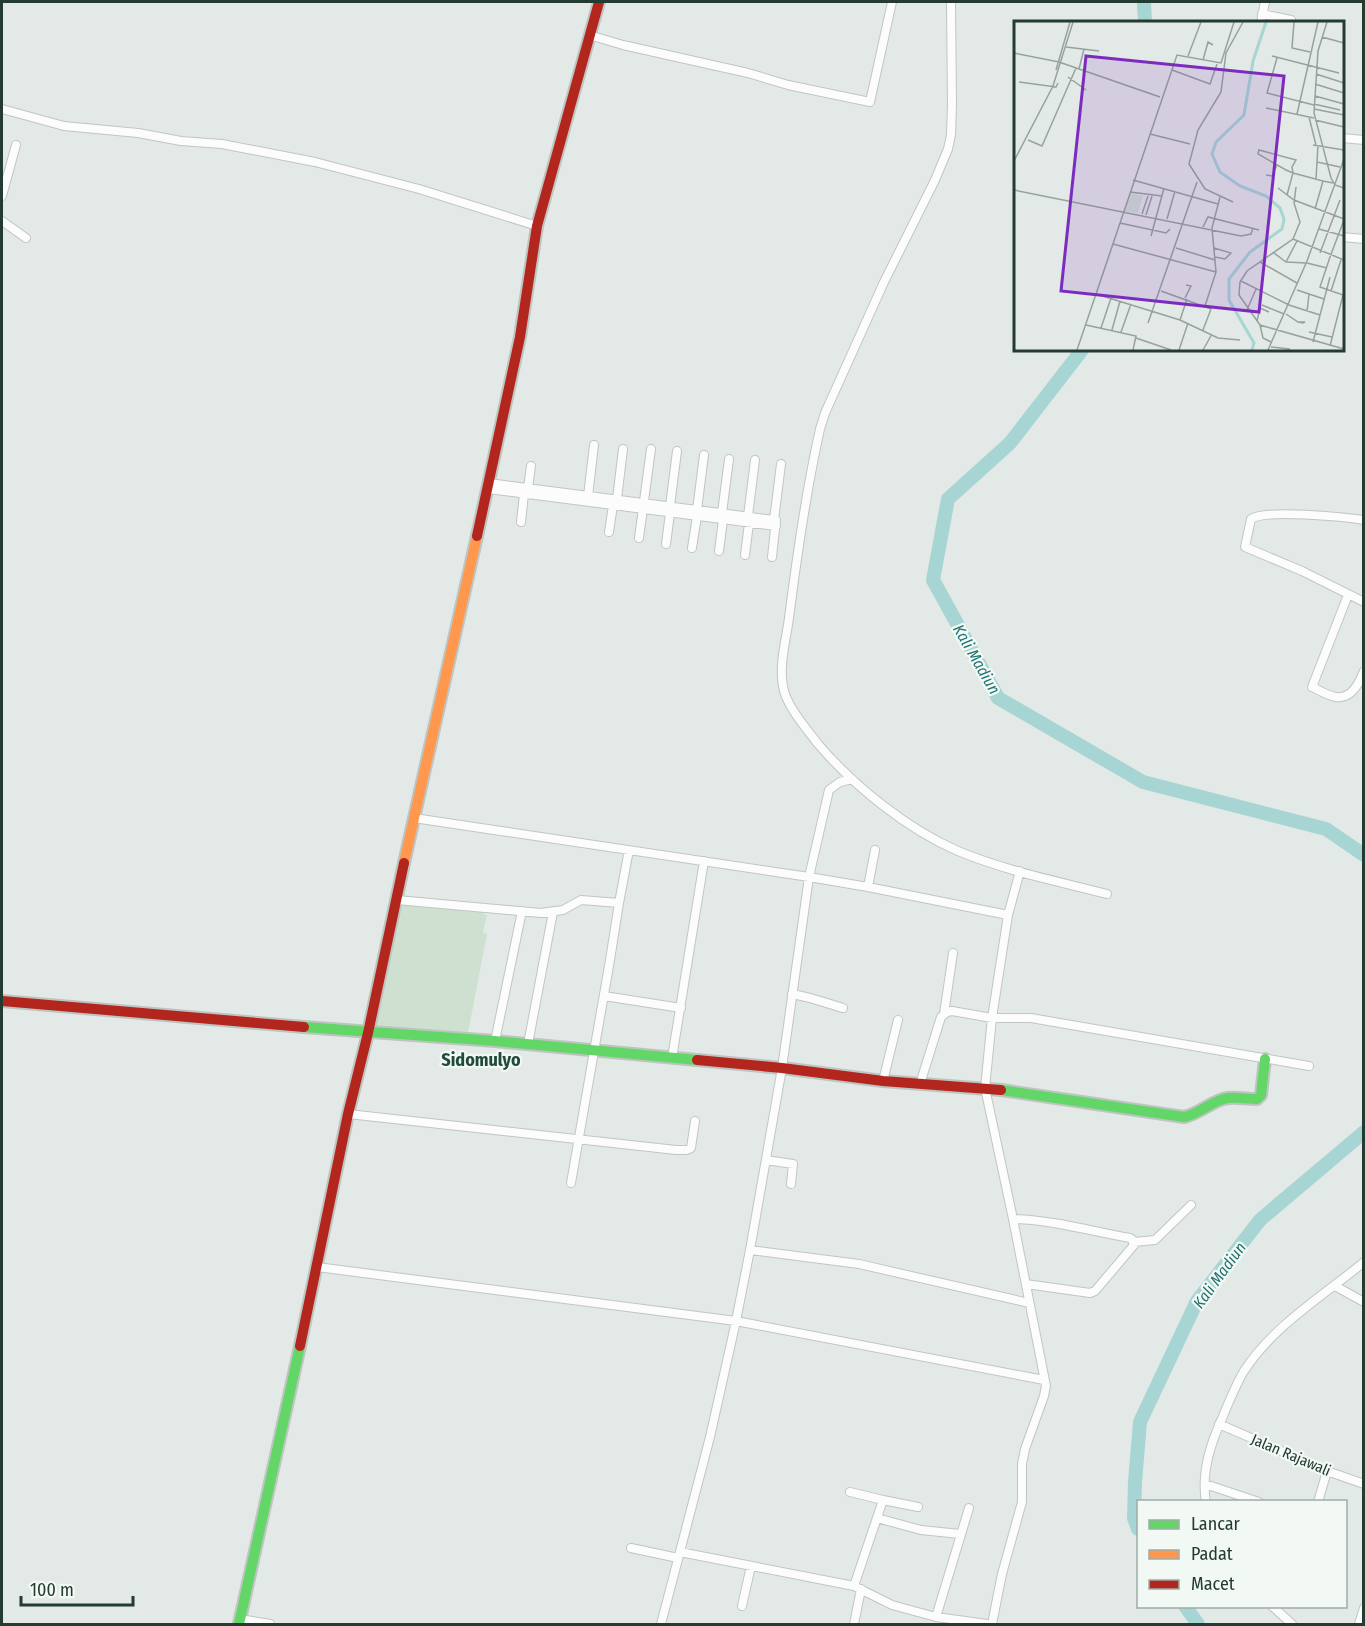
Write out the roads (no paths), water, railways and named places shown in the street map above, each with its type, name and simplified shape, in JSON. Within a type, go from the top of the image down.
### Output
[{"type":"main road","points":[[240,1622],[348,1114],[368,1033],[520,337],[537,226],[599,2]]},
{"type":"main road","points":[[2,1001],[368,1033],[495,1041],[782,1068],[883,1081],[985,1088],[1184,1117],[1194,1116],[1228,1098],[1257,1099],[1260,1095],[1265,1059]]},
{"type":"street","points":[[589,35],[789,85],[870,102],[892,2]]},
{"type":"street","points":[[951,2],[952,105],[948,149],[884,282],[825,413],[816,446],[798,550],[782,668],[783,687],[801,722],[833,762],[908,824],[957,850],[996,865],[1107,894]]},
{"type":"street","points":[[1265,2],[1262,18],[1291,20]]},
{"type":"street","points":[[2,109],[64,126],[222,144],[315,162],[419,189],[537,226]]},
{"type":"street","points":[[1344,138],[1364,140]]},
{"type":"street","points":[[2,196],[16,145]]},
{"type":"street","points":[[2,221],[26,238]]},
{"type":"street","points":[[1344,237],[1364,239]]},
{"type":"street","points":[[588,496],[594,445]]},
{"type":"street","points":[[609,532],[623,448]]},
{"type":"street","points":[[639,538],[639,506],[651,449]]},
{"type":"street","points":[[666,544],[677,451]]},
{"type":"street","points":[[692,548],[704,454]]},
{"type":"street","points":[[719,551],[729,459]]},
{"type":"street","points":[[745,555],[755,460]]},
{"type":"street","points":[[772,556],[781,464]]},
{"type":"street","points":[[521,522],[531,466]]},
{"type":"street","points":[[488,486],[775,523]]},
{"type":"street","points":[[526,491],[588,496],[615,502]]},
{"type":"street","points":[[1364,520],[1272,514],[1256,516],[1251,519],[1245,547],[1302,571],[1364,602]]},
{"type":"street","points":[[1348,595],[1312,687],[1337,697],[1349,694],[1358,686],[1364,671]]},
{"type":"street","points":[[661,1624],[710,1437],[736,1321],[782,1068],[809,877],[829,790],[840,782],[852,779]]},
{"type":"street","points":[[414,818],[809,877],[1008,915]]},
{"type":"street","points":[[571,1183],[629,850]]},
{"type":"street","points":[[868,887],[875,850]]},
{"type":"street","points":[[672,1058],[704,861]]},
{"type":"street","points":[[992,1624],[1002,1574],[1022,1502],[1022,1464],[1025,1449],[1046,1386],[985,1088],[992,1018],[1008,915],[1020,871]]},
{"type":"street","points":[[397,900],[541,913],[563,910],[581,900],[618,903]]},
{"type":"street","points":[[495,1041],[522,911]]},
{"type":"street","points":[[528,1044],[553,912]]},
{"type":"street","points":[[920,1084],[941,1017],[944,1014],[953,953]]},
{"type":"street","points":[[792,994],[843,1008]]},
{"type":"street","points":[[604,996],[681,1008]]},
{"type":"street","points":[[944,1014],[952,1011],[992,1018],[1031,1018],[1309,1066]]},
{"type":"street","points":[[883,1081],[898,1020]]},
{"type":"street","points":[[348,1114],[676,1150],[692,1147],[695,1121]]},
{"type":"street","points":[[766,1160],[793,1164],[791,1184]]},
{"type":"street","points":[[1013,1219],[1052,1223],[1130,1238],[1134,1242],[1155,1240],[1191,1204]]},
{"type":"street","points":[[1026,1284],[1090,1293],[1095,1291],[1134,1245],[1134,1242]]},
{"type":"street","points":[[750,1250],[859,1264],[1029,1303]]},
{"type":"street","points":[[1206,1500],[1205,1484],[1210,1448],[1241,1377],[1276,1332],[1364,1262]]},
{"type":"street","points":[[317,1267],[736,1321],[1044,1380]]},
{"type":"street","points":[[1335,1286],[1364,1302]]},
{"type":"street","name":"Jalan Rajawali","points":[[1219,1424],[1364,1484]]},
{"type":"street","points":[[1319,1500],[1328,1471]]},
{"type":"street","points":[[1205,1484],[1253,1500]]},
{"type":"street","points":[[850,1492],[918,1507]]},
{"type":"street","points":[[854,1624],[857,1587],[883,1500]]},
{"type":"street","points":[[936,1617],[969,1508]]},
{"type":"street","points":[[877,1518],[921,1530],[960,1534]]},
{"type":"street","points":[[631,1548],[751,1566],[857,1587],[892,1605],[936,1617],[987,1624]]},
{"type":"street","points":[[742,1606],[751,1566]]},
{"type":"street","points":[[1274,1608],[1292,1624]]},
{"type":"street","points":[[1284,1617],[1286,1608]]},
{"type":"street","points":[[1359,1624],[1364,1608]]},
{"type":"street","points":[[240,1622],[270,1624]]},
{"type":"waterway","name":"Kali Madiun","points":[[1144,2],[1145,21]]},
{"type":"waterway","name":"Kali Madiun","points":[[1081,351],[1010,443],[948,499],[933,580],[998,698],[1143,782],[1326,829],[1364,855]]},
{"type":"waterway","name":"Kali Madiun","points":[[1137,1526],[1134,1518],[1135,1482],[1140,1422],[1197,1301],[1260,1220],[1364,1132]]},
{"type":"waterway","name":"Kali Madiun","points":[[1186,1608],[1198,1624]]},
{"type":"district","name":"Sidomulyo","points":[[481,1060]]}]
